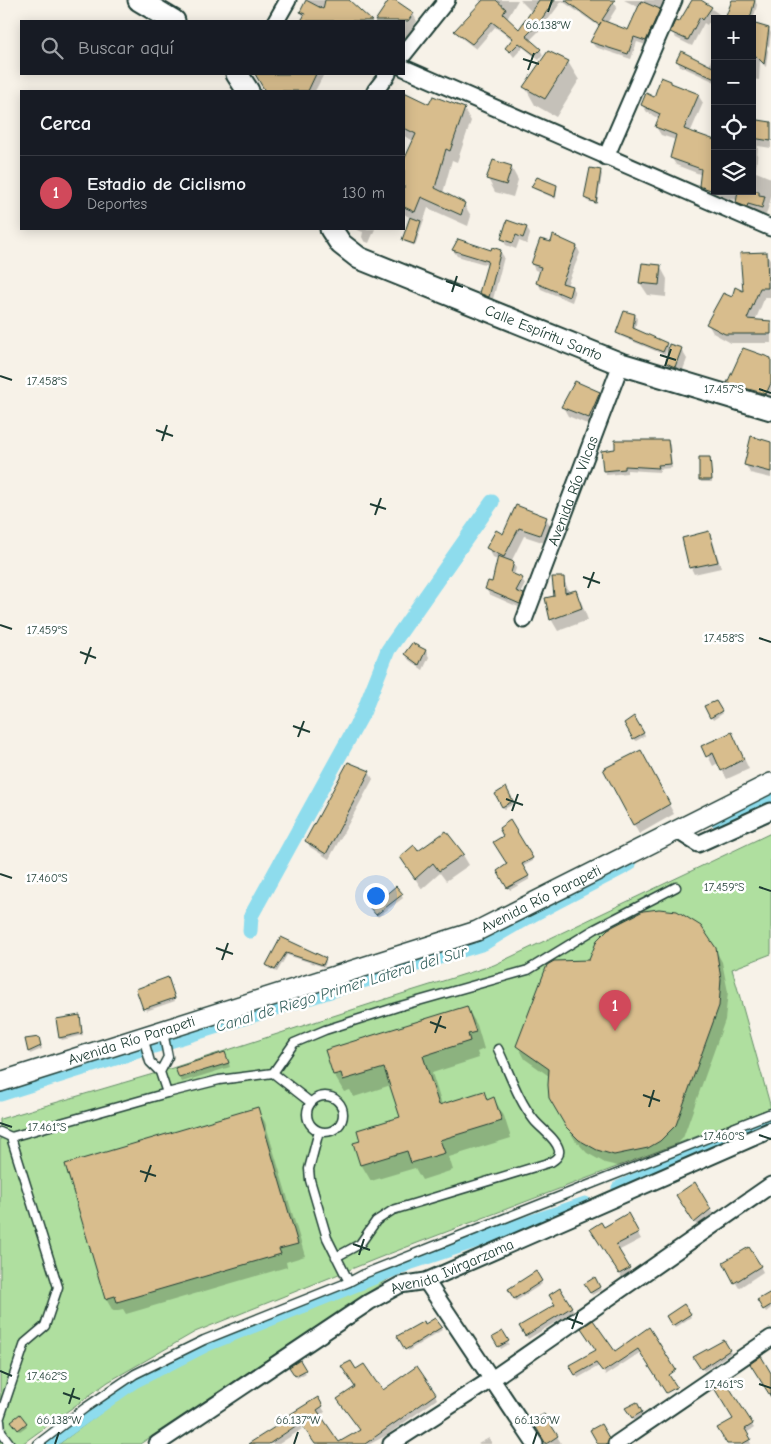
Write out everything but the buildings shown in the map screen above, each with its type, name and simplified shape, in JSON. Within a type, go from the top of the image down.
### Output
[{"type":"main road","points":[[139,0],[172,20]]},
{"type":"main road","name":"Calle Espíritu Santo","points":[[332,230],[342,244],[359,258],[621,364],[771,409]]},
{"type":"street","points":[[277,20],[288,0]]},
{"type":"street","points":[[405,53],[448,0]]},
{"type":"street","points":[[606,156],[674,0]]},
{"type":"street","points":[[405,68],[771,228]]},
{"type":"street","points":[[375,90],[387,75]]},
{"type":"street","name":"Avenida Río Vilcas","points":[[524,620],[621,364]]},
{"type":"street","name":"Avenida Río Parapeti","points":[[0,1082],[477,931],[771,783]]},
{"type":"street","points":[[676,830],[698,844],[771,811]]},
{"type":"street","name":"Avenida Ivirgarzama","points":[[157,1444],[369,1302],[400,1285],[426,1281],[771,1130]]},
{"type":"street","points":[[391,1444],[492,1379],[771,1185]]},
{"type":"street","points":[[426,1281],[535,1444]]},
{"type":"street","points":[[616,1444],[771,1338]]},
{"type":"lane","points":[[272,1073],[294,1043],[325,1030],[528,970],[596,929],[676,888]]},
{"type":"lane","points":[[160,1072],[168,1057],[162,1031]]},
{"type":"lane","points":[[143,1037],[150,1062],[160,1072],[167,1093]]},
{"type":"lane","points":[[336,1257],[360,1244],[376,1221],[393,1210],[551,1162],[557,1158],[559,1152],[557,1144],[533,1119],[523,1103],[498,1049]]},
{"type":"lane","points":[[0,1132],[11,1136],[219,1080],[272,1073],[310,1102]]},
{"type":"lane","points":[[320,1096],[331,1096],[341,1104],[343,1117],[337,1128],[332,1131],[319,1132],[309,1124],[306,1118],[307,1107],[310,1102],[320,1096]]},
{"type":"lane","points":[[38,1444],[85,1408],[135,1374],[204,1340],[771,1113]]},
{"type":"lane","points":[[319,1132],[309,1169],[310,1180],[327,1238],[349,1282]]},
{"type":"lane","points":[[0,1417],[25,1343],[45,1326],[58,1288],[11,1136]]},
{"type":"lane","points":[[0,1421],[1,1432],[10,1444]]},
{"type":"green space","points":[[771,833],[771,954],[732,969],[771,1108],[386,1255],[195,1332],[108,1382],[22,1444],[0,1444],[0,1119],[160,1072],[494,965]]},
{"type":"green space","points":[[402,1270],[140,1444],[59,1444],[137,1386],[204,1352]]},
{"type":"waterway","points":[[250,931],[251,916],[363,713],[388,650],[492,502]]},
{"type":"waterway","name":"Canal de Riego Primer Lateral del Sur","points":[[718,820],[771,795]]},
{"type":"waterway","name":"Canal de Riego Primer Lateral del Sur","points":[[0,1094],[484,943],[537,912],[629,864]]},
{"type":"waterway","points":[[619,1188],[768,1121]]},
{"type":"waterway","points":[[46,1444],[134,1381],[207,1344],[409,1263],[585,1204]]},
{"type":"place","name":"Estadio de Ciclismo","points":[[615,1031]]}]
